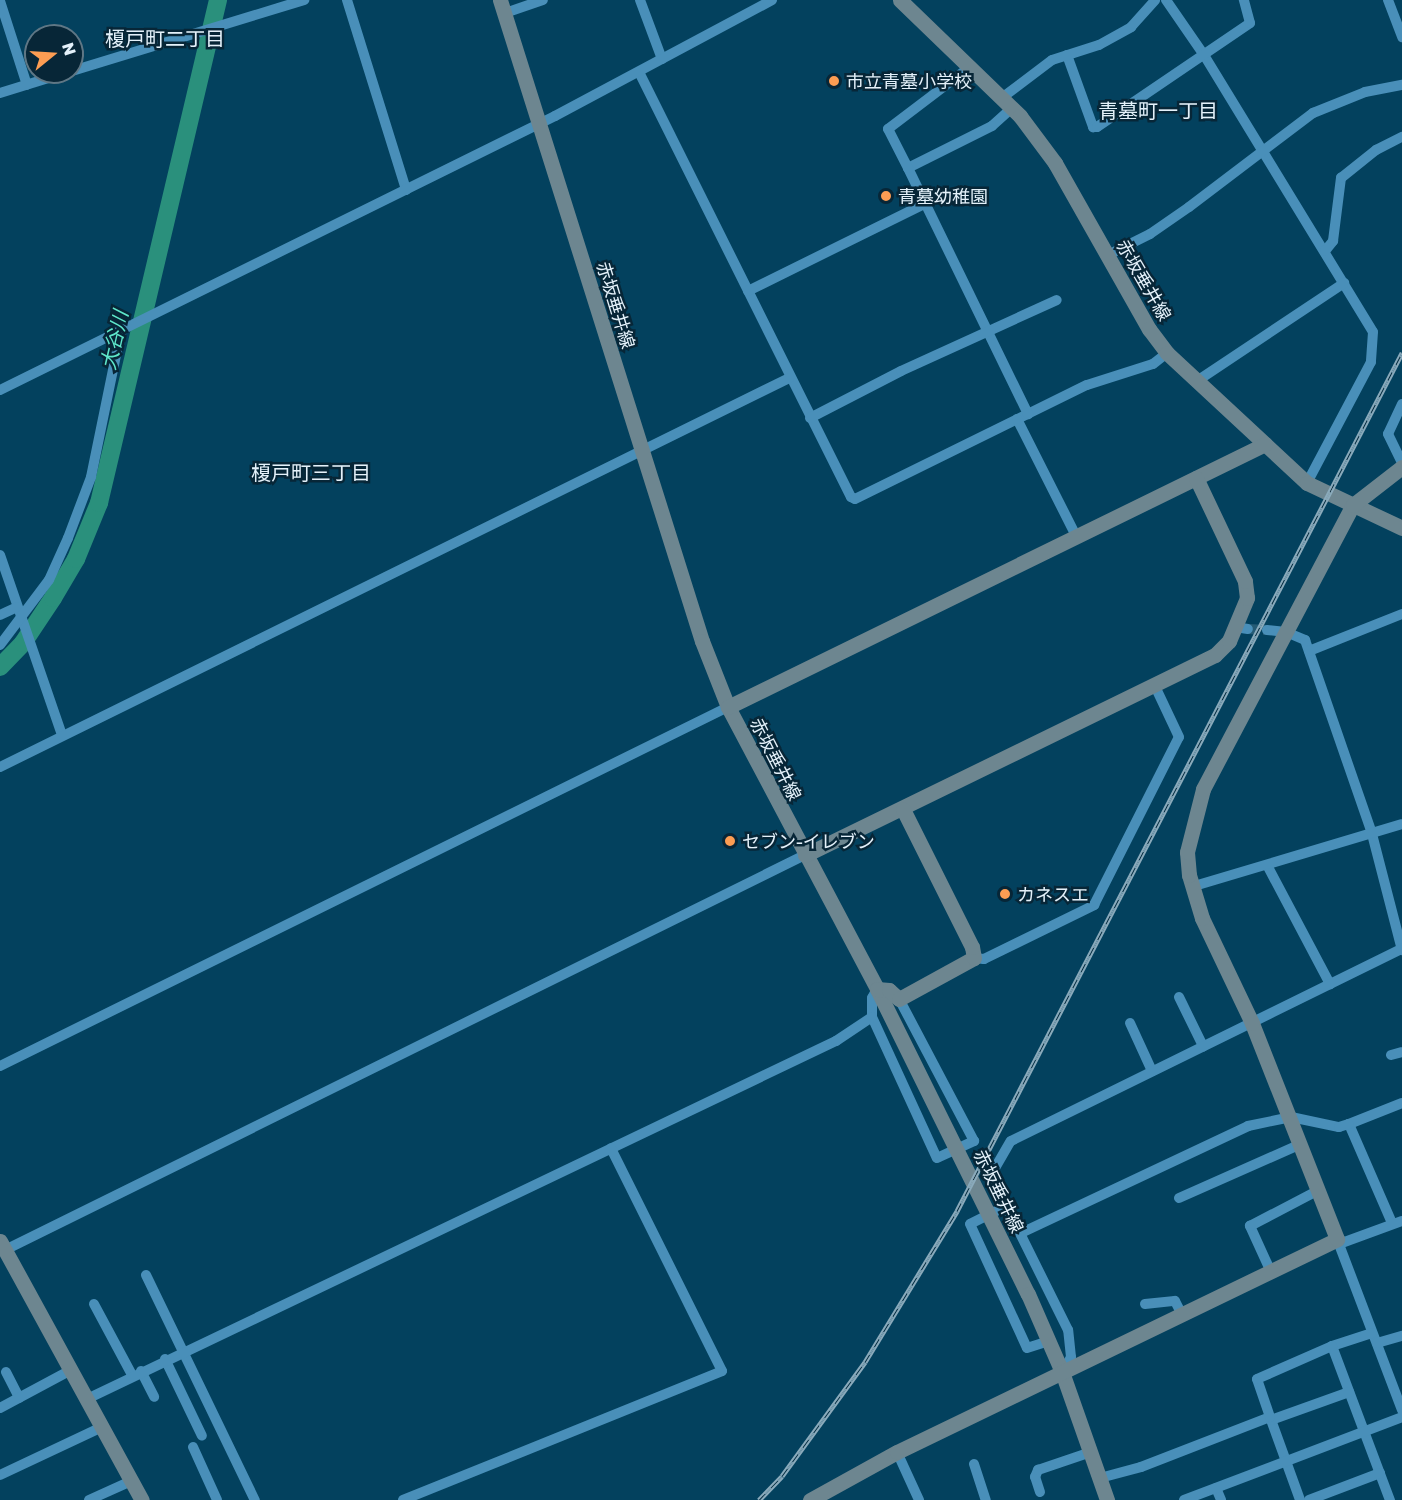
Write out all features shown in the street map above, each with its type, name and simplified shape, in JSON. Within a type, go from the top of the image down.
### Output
[{"type":"street","points":[[84,67],[304,0]]},
{"type":"street","points":[[347,0],[406,190]]},
{"type":"street","points":[[502,7],[543,0]]},
{"type":"street","points":[[640,0],[662,59]]},
{"type":"street","points":[[908,168],[992,126],[1008,102],[1052,60],[1099,45],[1131,27],[1155,0]]},
{"type":"street","points":[[1166,0],[1204,55],[1325,251],[1372,332],[1371,362],[1307,483]]},
{"type":"street","points":[[1067,55],[1093,127],[1097,127],[1250,23],[1244,0]]},
{"type":"street","points":[[1402,0],[1389,2],[1402,37]]},
{"type":"street","points":[[0,1],[27,85]]},
{"type":"street","points":[[0,390],[540,123],[639,72],[767,1]]},
{"type":"street","name":"赤坂垂井線","points":[[903,1],[1008,102],[1055,163],[1149,329],[1167,353],[1307,483],[1402,528]]},
{"type":"street","name":"赤坂垂井線","points":[[502,7],[702,641],[728,707],[877,989],[1048,1341],[1062,1372],[1107,1500]]},
{"type":"street","points":[[971,66],[888,129],[1028,414]]},
{"type":"street","points":[[639,72],[789,378],[855,499],[1106,377],[1153,364],[1167,353]]},
{"type":"street","points":[[0,93],[30,84]]},
{"type":"street","points":[[1108,255],[1180,214],[1312,113],[1365,92],[1402,85]]},
{"type":"street","points":[[1325,251],[1333,241],[1341,178],[1376,150],[1402,137]]},
{"type":"street","points":[[748,291],[924,204]]},
{"type":"street","points":[[1197,381],[1211,369],[1344,283]]},
{"type":"street","points":[[810,418],[987,330],[1057,300]]},
{"type":"street","points":[[0,645],[22,620],[49,580],[91,477],[124,330]]},
{"type":"street","points":[[0,767],[789,378]]},
{"type":"street","points":[[1402,404],[1388,434],[1402,465],[1353,505],[1203,789],[1187,852],[1191,887],[1291,1117],[1402,1410]]},
{"type":"street","points":[[1017,419],[1076,536]]},
{"type":"street","points":[[0,1066],[1265,444]]},
{"type":"street","points":[[142,1500],[3,1246],[1215,655],[1241,628],[1247,598],[1245,581],[1196,478]]},
{"type":"street","points":[[0,555],[62,735]]},
{"type":"street","points":[[0,615],[17,607]]},
{"type":"street","points":[[1309,651],[1402,614]]},
{"type":"street","points":[[1062,1372],[1071,1358],[1072,1344],[1021,1233],[991,1175],[1011,1141],[1402,950],[1372,834],[1305,640],[1286,632],[1267,630]]},
{"type":"street","points":[[899,999],[974,958],[984,959],[1094,906],[1179,737],[1154,684]]},
{"type":"street","points":[[903,809],[972,947],[974,958]]},
{"type":"street","points":[[1191,887],[1402,824]]},
{"type":"street","points":[[1267,865],[1330,984]]},
{"type":"street","points":[[877,989],[889,990],[899,999],[974,1141],[937,1158],[872,1017],[872,998],[877,989]]},
{"type":"street","points":[[1179,997],[1203,1046]]},
{"type":"street","points":[[87,1399],[183,1350],[836,1041],[872,1017]]},
{"type":"street","points":[[1130,1023],[1152,1071]]},
{"type":"street","points":[[1021,1233],[1248,1126],[1291,1117],[1339,1127],[1402,1103]]},
{"type":"street","points":[[810,1500],[897,1452],[1271,1272],[1338,1242],[1397,1222],[1348,1124]]},
{"type":"street","points":[[1179,1198],[1301,1144]]},
{"type":"street","points":[[403,1500],[722,1371],[611,1148]]},
{"type":"street","points":[[1271,1272],[1250,1226],[1319,1190]]},
{"type":"street","points":[[1006,1207],[970,1224],[1027,1348],[1048,1341]]},
{"type":"street","points":[[146,1275],[255,1500]]},
{"type":"street","points":[[1145,1304],[1174,1301],[1182,1315]]},
{"type":"street","points":[[94,1304],[153,1397]]},
{"type":"street","points":[[1300,1500],[1257,1379],[1332,1346],[1375,1338],[1402,1336]]},
{"type":"street","points":[[1332,1346],[1390,1500]]},
{"type":"street","points":[[165,1359],[201,1436]]},
{"type":"street","points":[[0,1408],[71,1370]]},
{"type":"street","points":[[6,1372],[19,1398]]},
{"type":"street","points":[[1100,1478],[1141,1467],[1349,1392]]},
{"type":"street","points":[[1184,1500],[1402,1417]]},
{"type":"street","points":[[0,1475],[102,1427]]},
{"type":"street","points":[[193,1447],[217,1500]]},
{"type":"street","points":[[897,1452],[919,1500]]},
{"type":"street","points":[[1040,1492],[1035,1477],[1038,1470],[1091,1452]]},
{"type":"street","points":[[974,1464],[985,1500]]},
{"type":"street","points":[[1309,1500],[1380,1473]]},
{"type":"street","points":[[89,1500],[131,1481]]},
{"type":"street","points":[[1216,1488],[1221,1500]]},
{"type":"waterway","name":"大谷川","points":[[0,667],[23,643],[53,598],[76,559],[99,503],[218,0]]},
{"type":"tunnel","points":[[1248,629],[1267,630]]},
{"type":"railway","points":[[759,1500],[782,1476],[865,1362],[957,1211],[1402,353]]},
{"type":"place","name":"市立青墓小学校","points":[[834,81]]},
{"type":"place","name":"青墓幼稚園","points":[[886,196]]},
{"type":"place","name":"セブン-イレブン","points":[[730,841]]},
{"type":"place","name":"カネスエ","points":[[1005,894]]},
{"type":"district","name":"榎戸町二丁目","points":[[165,38]]},
{"type":"district","name":"青墓町一丁目","points":[[1158,110]]},
{"type":"district","name":"榎戸町三丁目","points":[[311,472]]}]
